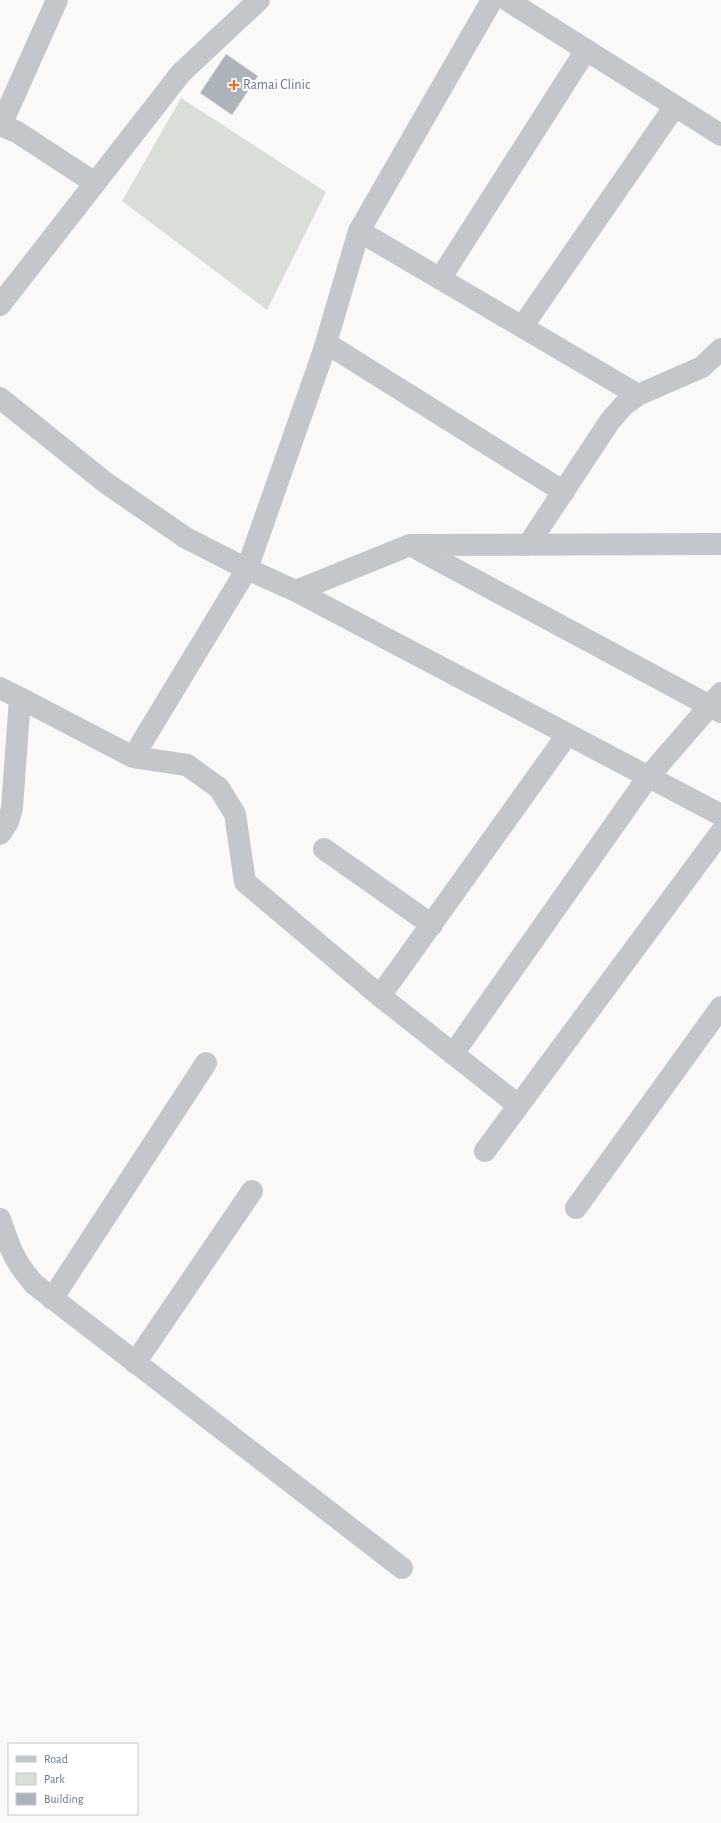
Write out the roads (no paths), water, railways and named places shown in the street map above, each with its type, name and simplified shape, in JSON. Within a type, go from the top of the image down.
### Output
[{"type":"street","points":[[57,0],[1,125],[17,132],[95,183]]},
{"type":"street","points":[[0,305],[181,73],[260,0]]},
{"type":"street","points":[[133,757],[247,569],[326,343],[359,231],[492,0]]},
{"type":"street","points":[[507,0],[721,136]]},
{"type":"street","points":[[440,279],[586,50]]},
{"type":"street","points":[[522,327],[675,106]]},
{"type":"street","points":[[359,231],[638,394]]},
{"type":"street","points":[[326,343],[564,492]]},
{"type":"street","points":[[528,545],[610,421],[624,404],[638,394],[702,367],[721,349]]},
{"type":"street","points":[[0,398],[106,483],[186,538],[247,569],[296,591],[721,815]]},
{"type":"street","points":[[296,591],[410,545],[721,544]]},
{"type":"street","points":[[410,545],[717,704],[648,777],[453,1054]]},
{"type":"street","points":[[0,688],[133,757],[187,765],[218,788],[234,814],[245,882],[380,996],[518,1105]]},
{"type":"street","points":[[0,834],[8,822],[12,808],[20,698]]},
{"type":"street","points":[[380,996],[567,735]]},
{"type":"street","points":[[485,1151],[721,832]]},
{"type":"street","points":[[324,849],[432,925]]},
{"type":"street","points":[[576,1208],[721,1007]]},
{"type":"street","points":[[52,1299],[206,1063]]},
{"type":"street","points":[[135,1363],[252,1191]]},
{"type":"street","points":[[0,1219],[11,1251],[19,1266],[34,1284],[402,1568]]},
{"type":"place","name":"Ramai Clinic","points":[[234,85]]}]
